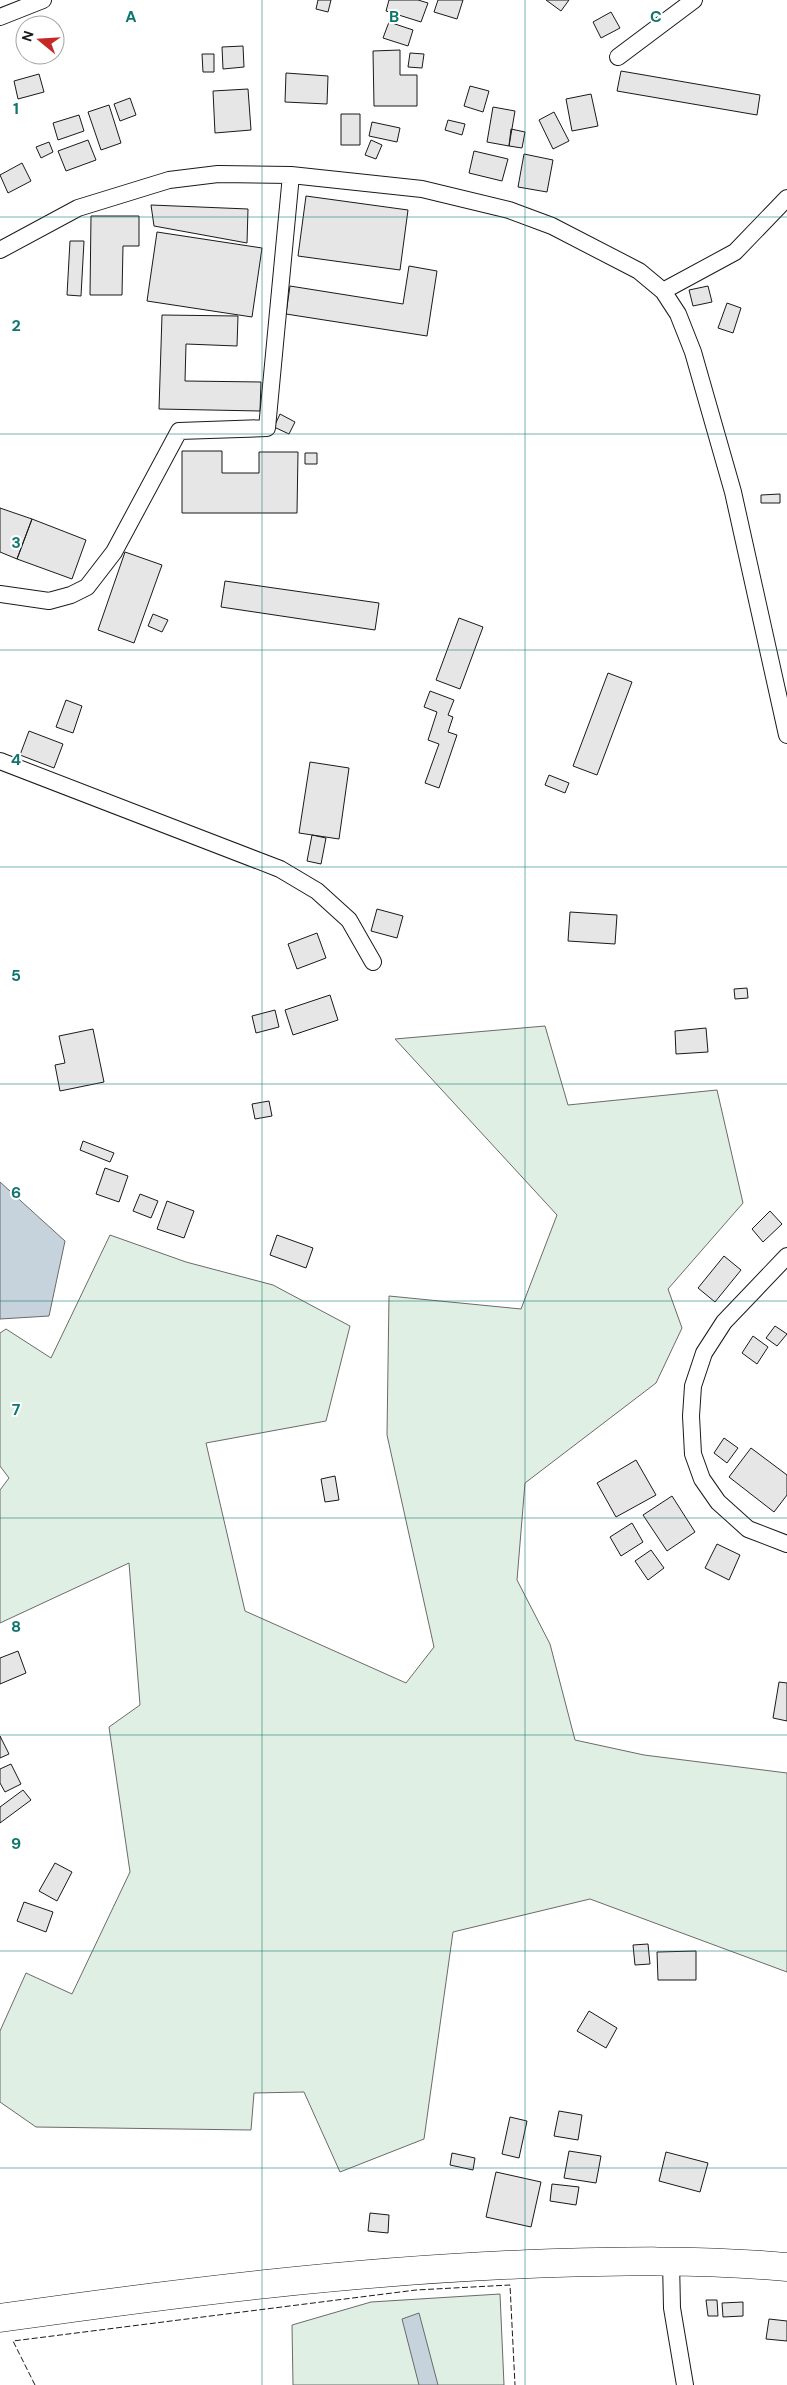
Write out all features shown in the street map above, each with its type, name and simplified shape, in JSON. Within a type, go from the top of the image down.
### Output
[{"type":"highway","points":[[0,2318],[200,2292],[442,2268],[670,2261],[787,2267]]},
{"type":"street","points":[[0,17],[44,0]]},
{"type":"street","points":[[618,57],[694,0]]},
{"type":"street","points":[[0,250],[78,208],[169,180],[218,174],[290,175],[422,189],[509,210],[552,226],[639,271],[662,290],[678,314],[693,352],[730,483],[787,735]]},
{"type":"street","points":[[0,594],[49,601],[71,595],[87,587],[114,552],[179,431],[267,428],[290,175]]},
{"type":"street","points":[[662,290],[735,252],[787,198]]},
{"type":"street","points":[[0,761],[280,869],[318,891],[349,920],[373,962]]},
{"type":"street","points":[[787,1256],[724,1322],[704,1353],[693,1386],[691,1416],[693,1454],[702,1479],[718,1502],[748,1529],[787,1544]]},
{"type":"street","points":[[670,2261],[672,2308],[685,2385]]},
{"type":"green space","points":[[545,1026],[568,1105],[717,1090],[743,1203],[668,1289],[682,1328],[656,1383],[525,1483],[517,1580],[550,1644],[575,1740],[644,1755],[787,1773],[787,1972],[590,1899],[453,1932],[424,2139],[340,2172],[304,2092],[254,2093],[251,2130],[36,2127],[0,2102],[0,2031],[26,1973],[72,1994],[130,1872],[109,1727],[140,1705],[129,1563],[0,1623],[0,1490],[9,1478],[0,1466],[0,1333],[6,1329],[51,1358],[110,1235],[186,1262],[273,1285],[350,1326],[326,1421],[206,1443],[245,1611],[406,1683],[434,1647],[387,1435],[389,1296],[521,1309],[557,1215],[395,1039]]},
{"type":"green space","points":[[500,2294],[504,2385],[293,2385],[292,2325],[371,2302]]},
{"type":"shaded area","points":[[0,1182],[65,1241],[49,1316],[0,1319]]},
{"type":"shaded area","points":[[419,2313],[438,2385],[419,2385],[402,2319]]},
{"type":"building","points":[[318,0],[331,0],[328,12],[316,9]]},
{"type":"building","points":[[389,0],[418,0],[428,3],[421,22],[386,11]]},
{"type":"building","points":[[438,0],[463,0],[457,19],[434,12]]},
{"type":"building","points":[[546,0],[569,0],[561,11]]},
{"type":"building","points":[[611,12],[620,28],[601,38],[593,22]]},
{"type":"building","points":[[389,22],[413,30],[408,46],[383,38]]},
{"type":"building","points":[[243,46],[244,67],[223,69],[222,47]]},
{"type":"building","points":[[400,50],[400,75],[417,75],[417,106],[374,106],[373,51]]},
{"type":"building","points":[[410,53],[424,54],[422,68],[408,67]]},
{"type":"building","points":[[202,54],[214,54],[214,72],[203,72]]},
{"type":"building","points":[[621,71],[760,95],[757,115],[617,91]]},
{"type":"building","points":[[286,73],[328,76],[327,104],[285,102]]},
{"type":"building","points":[[39,74],[44,92],[18,99],[14,81]]},
{"type":"building","points":[[470,86],[489,91],[483,112],[464,106]]},
{"type":"building","points":[[248,89],[251,130],[215,133],[213,91]]},
{"type":"building","points":[[591,94],[598,126],[572,131],[566,99]]},
{"type":"building","points":[[130,98],[136,115],[120,121],[114,104]]},
{"type":"building","points":[[109,105],[121,143],[101,150],[88,112]]},
{"type":"building","points":[[493,107],[515,111],[509,146],[487,142]]},
{"type":"building","points":[[554,112],[569,141],[553,149],[539,120]]},
{"type":"building","points":[[341,114],[360,114],[360,145],[341,145]]},
{"type":"building","points":[[79,115],[84,131],[58,140],[53,123]]},
{"type":"building","points":[[448,120],[465,124],[462,135],[445,130]]},
{"type":"building","points":[[372,122],[400,128],[397,142],[369,136]]},
{"type":"building","points":[[511,129],[525,132],[522,148],[509,146]]},
{"type":"building","points":[[88,140],[96,160],[66,171],[58,151]]},
{"type":"building","points":[[371,140],[382,145],[376,159],[365,155]]},
{"type":"building","points":[[49,142],[53,152],[41,158],[36,147]]},
{"type":"building","points":[[474,151],[508,159],[502,181],[469,173]]},
{"type":"building","points":[[524,154],[553,160],[547,192],[518,187]]},
{"type":"building","points":[[22,163],[31,181],[8,193],[0,175]]},
{"type":"building","points":[[306,196],[408,210],[400,270],[298,256]]},
{"type":"building","points":[[151,205],[248,209],[247,243],[154,226]]},
{"type":"building","points":[[91,216],[139,216],[139,246],[123,246],[122,295],[90,295]]},
{"type":"building","points":[[157,232],[262,248],[252,317],[147,301]]},
{"type":"building","points":[[70,241],[84,241],[81,296],[67,295]]},
{"type":"building","points":[[409,266],[437,271],[427,336],[286,314],[290,286],[403,304]]},
{"type":"building","points":[[708,286],[712,302],[693,306],[689,290]]},
{"type":"building","points":[[727,303],[741,308],[733,333],[718,328]]},
{"type":"building","points":[[162,315],[238,316],[237,346],[186,344],[185,381],[261,382],[260,411],[159,409]]},
{"type":"building","points":[[280,414],[295,422],[289,434],[274,427]]},
{"type":"building","points":[[182,451],[222,451],[222,473],[259,473],[259,452],[298,452],[297,513],[182,513]]},
{"type":"building","points":[[305,453],[317,453],[317,464],[305,464]]},
{"type":"building","points":[[780,494],[780,503],[761,503],[761,495]]},
{"type":"building","points":[[0,508],[32,519],[17,559],[0,552]]},
{"type":"building","points":[[32,519],[86,540],[72,579],[17,559]]},
{"type":"building","points":[[125,552],[162,565],[134,643],[98,630]]},
{"type":"building","points":[[225,581],[379,603],[375,630],[221,607]]},
{"type":"building","points":[[153,614],[168,620],[162,632],[148,626]]},
{"type":"building","points":[[459,618],[483,627],[460,689],[436,680]]},
{"type":"building","points":[[608,673],[632,682],[597,775],[573,766]]},
{"type":"building","points":[[430,691],[454,700],[448,715],[453,717],[448,732],[457,735],[439,788],[425,783],[439,744],[428,740],[437,712],[424,707]]},
{"type":"building","points":[[66,700],[82,706],[73,733],[56,727]]},
{"type":"building","points":[[29,731],[63,744],[54,768],[20,755]]},
{"type":"building","points":[[310,762],[349,768],[339,839],[299,833]]},
{"type":"building","points":[[549,775],[569,783],[565,793],[545,785]]},
{"type":"building","points":[[312,835],[326,838],[321,864],[307,861]]},
{"type":"building","points":[[377,909],[403,916],[397,938],[371,931]]},
{"type":"building","points":[[570,912],[617,915],[615,944],[568,941]]},
{"type":"building","points":[[317,933],[326,958],[297,969],[288,944]]},
{"type":"building","points":[[747,988],[748,998],[735,999],[734,989]]},
{"type":"building","points":[[330,995],[338,1020],[293,1035],[285,1010]]},
{"type":"building","points":[[275,1010],[279,1027],[256,1033],[252,1016]]},
{"type":"building","points":[[706,1028],[708,1052],[676,1054],[675,1031]]},
{"type":"building","points":[[93,1029],[104,1082],[60,1091],[55,1065],[65,1063],[59,1036]]},
{"type":"building","points":[[269,1101],[272,1116],[255,1119],[252,1104]]},
{"type":"building","points":[[83,1141],[114,1153],[110,1162],[80,1150]]},
{"type":"building","points":[[105,1168],[128,1176],[119,1202],[96,1194]]},
{"type":"building","points":[[140,1194],[158,1201],[151,1218],[133,1211]]},
{"type":"building","points":[[167,1201],[194,1211],[184,1238],[157,1229]]},
{"type":"building","points":[[770,1211],[782,1224],[763,1242],[752,1229]]},
{"type":"building","points":[[277,1235],[313,1248],[306,1268],[270,1255]]},
{"type":"building","points":[[724,1256],[741,1270],[715,1302],[698,1288]]},
{"type":"building","points":[[775,1326],[787,1334],[777,1346],[766,1338]]},
{"type":"building","points":[[753,1336],[768,1347],[757,1364],[742,1353]]},
{"type":"building","points":[[724,1438],[738,1448],[727,1463],[714,1453]]},
{"type":"building","points":[[751,1448],[787,1475],[787,1495],[774,1512],[729,1477]]},
{"type":"building","points":[[636,1460],[656,1495],[616,1517],[597,1483]]},
{"type":"building","points":[[335,1476],[339,1500],[325,1502],[321,1479]]},
{"type":"building","points":[[672,1496],[695,1532],[667,1551],[643,1515]]},
{"type":"building","points":[[632,1523],[643,1542],[621,1556],[610,1537]]},
{"type":"building","points":[[717,1544],[740,1555],[729,1580],[705,1568]]},
{"type":"building","points":[[651,1550],[664,1568],[648,1580],[635,1561]]},
{"type":"building","points":[[18,1651],[26,1673],[0,1684],[0,1658]]},
{"type":"building","points":[[779,1682],[787,1683],[787,1721],[773,1718]]},
{"type":"building","points":[[0,1736],[9,1754],[0,1758]]},
{"type":"building","points":[[11,1764],[21,1784],[5,1792],[0,1783],[0,1769]]},
{"type":"building","points":[[23,1790],[31,1800],[0,1823],[0,1807]]},
{"type":"building","points":[[55,1863],[72,1872],[57,1901],[39,1891]]},
{"type":"building","points":[[24,1902],[53,1912],[46,1932],[17,1921]]},
{"type":"building","points":[[648,1944],[650,1964],[635,1965],[633,1945]]},
{"type":"building","points":[[696,1951],[696,1980],[658,1980],[657,1952]]},
{"type":"building","points":[[589,2011],[617,2028],[606,2048],[577,2031]]},
{"type":"building","points":[[559,2111],[582,2115],[578,2140],[554,2136]]},
{"type":"building","points":[[510,2117],[527,2121],[519,2158],[502,2154]]},
{"type":"building","points":[[569,2151],[601,2156],[596,2183],[564,2178]]},
{"type":"building","points":[[666,2152],[708,2163],[700,2192],[659,2181]]},
{"type":"building","points":[[452,2153],[475,2158],[473,2170],[450,2165]]},
{"type":"building","points":[[496,2172],[541,2182],[531,2227],[486,2217]]},
{"type":"building","points":[[552,2184],[579,2187],[576,2205],[550,2201]]},
{"type":"building","points":[[370,2213],[389,2215],[388,2233],[368,2231]]},
{"type":"building","points":[[706,2300],[717,2300],[718,2316],[708,2316]]},
{"type":"building","points":[[743,2302],[743,2316],[723,2317],[722,2303]]},
{"type":"building","points":[[769,2319],[787,2321],[787,2341],[766,2339]]},
{"type":"fence","points":[[35,2385],[13,2341],[416,2290],[510,2285],[515,2385]]}]
